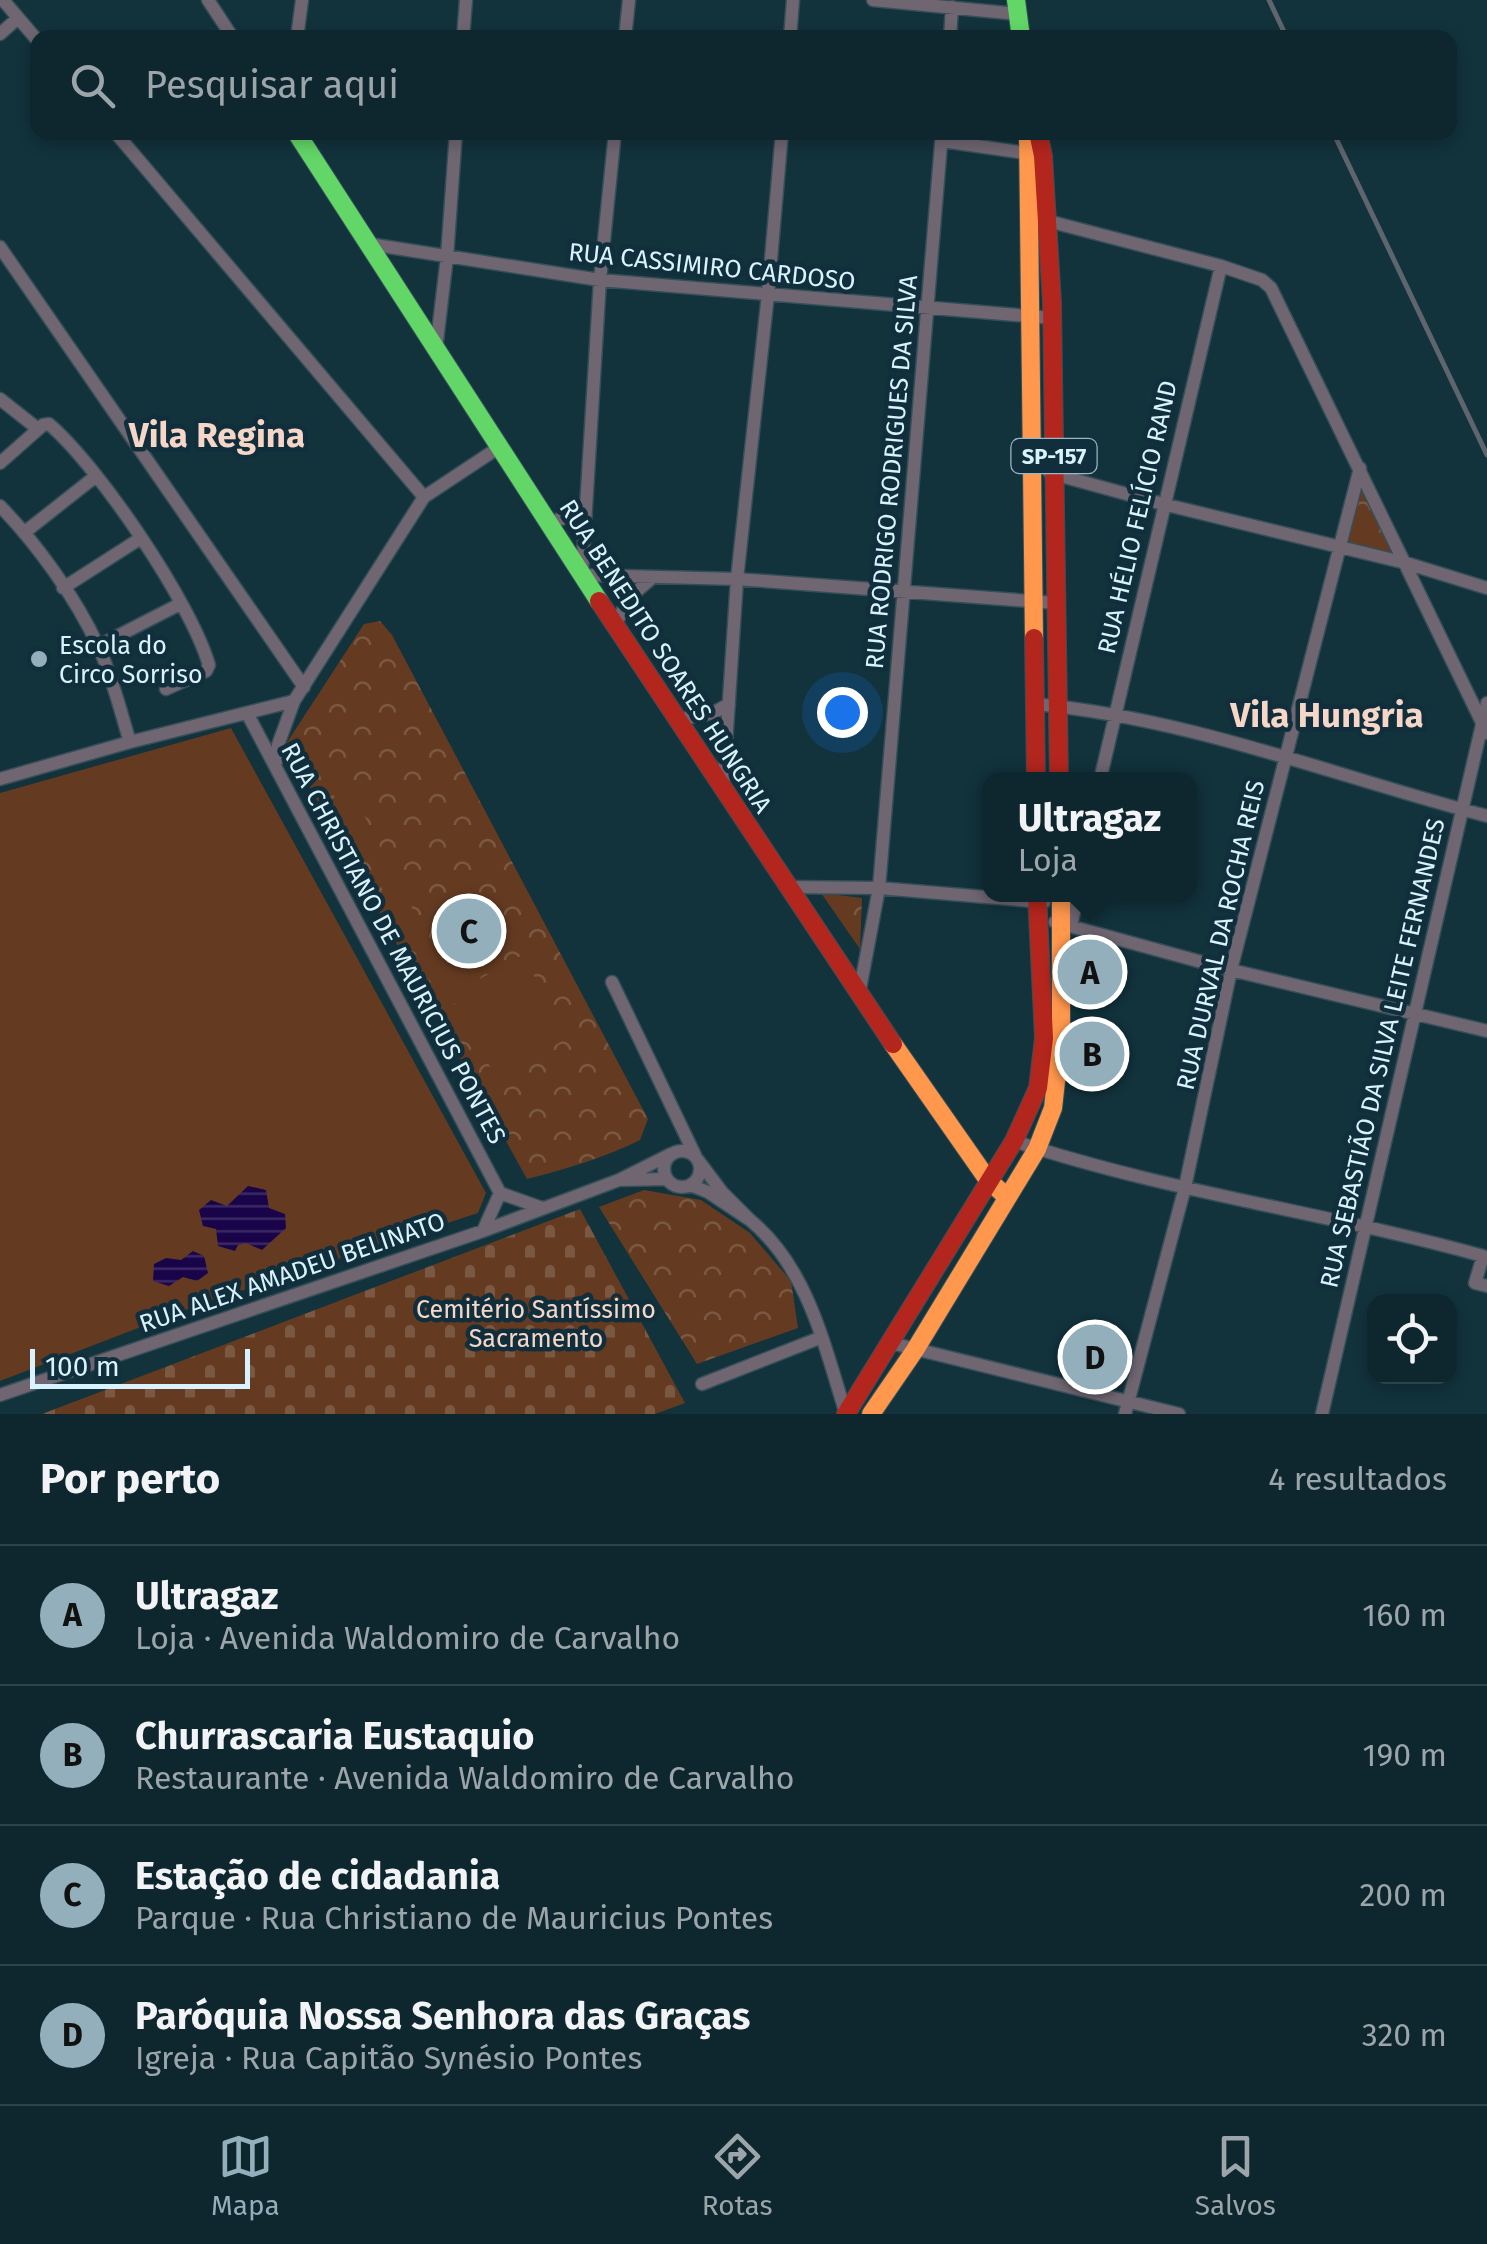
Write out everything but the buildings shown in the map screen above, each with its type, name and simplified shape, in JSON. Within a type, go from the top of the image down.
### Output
[{"type":"main road","name":"RUA BENEDITO SOARES HUNGRIA","points":[[301,140],[498,448],[859,994],[988,1180],[1007,1197]]},
{"type":"main road","name":"SP-157","points":[[1027,140],[1036,772]]},
{"type":"main road","name":"SP-157","points":[[1040,140],[1052,318],[1059,772]]},
{"type":"main road","points":[[846,1414],[1014,1142],[1038,1088],[1044,1038],[1037,905]]},
{"type":"main road","points":[[871,1414],[915,1350],[1037,1149],[1053,1108],[1067,908]]},
{"type":"street","points":[[3,0],[30,32]]},
{"type":"street","points":[[208,0],[228,30]]},
{"type":"street","points":[[298,30],[302,0]]},
{"type":"street","points":[[464,30],[466,0]]},
{"type":"street","points":[[626,30],[629,0]]},
{"type":"street","points":[[791,30],[793,0]]},
{"type":"street","points":[[873,0],[952,7],[1017,7]]},
{"type":"street","points":[[951,30],[952,7]]},
{"type":"street","points":[[0,34],[18,18]]},
{"type":"street","points":[[122,140],[424,496]]},
{"type":"street","points":[[436,349],[455,140]]},
{"type":"street","points":[[615,140],[600,280],[582,574],[737,579],[1056,604]]},
{"type":"street","points":[[723,790],[737,579],[781,140]]},
{"type":"street","name":"RUA RODRIGO RODRIGUES DA SILVA","points":[[859,994],[879,888],[942,140]]},
{"type":"street","points":[[959,140],[1026,152]]},
{"type":"street","points":[[1027,215],[1221,266],[1262,280],[1271,288],[1484,728]]},
{"type":"street","name":"RUA CASSIMIRO CARDOSO","points":[[369,244],[600,280],[1052,318]]},
{"type":"street","points":[[0,247],[304,687]]},
{"type":"street","name":"RUA HÉLIO FELÍCIO RAND","points":[[1102,772],[1221,266]]},
{"type":"street","points":[[0,400],[38,429]]},
{"type":"street","points":[[0,462],[48,424],[96,476],[141,538],[180,604],[209,665],[206,672],[166,689]]},
{"type":"street","points":[[276,765],[278,745],[294,701],[424,496],[498,448]]},
{"type":"street","name":"RUA DURVAL DA ROCHA REIS","points":[[1127,1408],[1185,1186],[1231,970],[1360,468]]},
{"type":"street","points":[[1031,469],[1406,563],[1487,588]]},
{"type":"street","points":[[26,532],[96,476]]},
{"type":"street","points":[[549,522],[572,516],[586,503]]},
{"type":"street","points":[[0,506],[26,532],[98,646],[130,742]]},
{"type":"street","points":[[63,588],[141,538]]},
{"type":"street","points":[[615,626],[630,598],[654,576]]},
{"type":"street","points":[[98,646],[180,604]]},
{"type":"street","points":[[0,778],[294,701]]},
{"type":"street","points":[[677,720],[713,713],[728,704]]},
{"type":"street","points":[[1034,704],[1113,714],[1286,756],[1487,816]]},
{"type":"street","name":"RUA SEBASTIÃO DA SILVA LEITE FERNANDES","points":[[1322,1414],[1487,704]]},
{"type":"street","name":"RUA CHRISTIANO DE MAURICIUS PONTES","points":[[247,713],[500,1194]]},
{"type":"street","points":[[788,887],[879,888],[982,899]]},
{"type":"street","points":[[1009,902],[1067,908],[1231,970],[1487,1031]]},
{"type":"street","points":[[612,982],[696,1157],[722,1192],[782,1251],[798,1280],[822,1338],[846,1414]]},
{"type":"street","points":[[1014,1142],[1483,1256],[1475,1283],[1487,1286]]},
{"type":"street","points":[[619,1180],[673,1153],[684,1150],[696,1157]]},
{"type":"street","points":[[667,1179],[664,1167],[673,1153]]},
{"type":"street","points":[[690,1186],[699,1177],[696,1157]]},
{"type":"street","points":[[619,1180],[667,1179],[678,1186],[690,1186],[708,1192],[750,1220]]},
{"type":"street","name":"RUA ALEX AMADEU BELINATO","points":[[0,1395],[619,1180]]},
{"type":"street","points":[[483,1230],[500,1194],[542,1208]]},
{"type":"street","points":[[702,1384],[822,1338]]},
{"type":"street","points":[[891,1343],[1127,1408],[1178,1414]]},
{"type":"green space","points":[[1360,476],[1402,558],[1342,545]]},
{"type":"green space","points":[[380,621],[392,635],[648,1119],[640,1140],[527,1179],[286,744],[364,624]]},
{"type":"green space","points":[[231,728],[486,1193],[478,1213],[201,1304],[0,1381],[0,793]]},
{"type":"green space","points":[[335,759],[453,988],[438,996],[319,767]]},
{"type":"green space","points":[[821,893],[862,898],[860,949]]},
{"type":"green space","points":[[522,955],[569,1037],[497,1079],[450,996]]},
{"type":"green space","points":[[644,1190],[701,1200],[750,1233],[791,1281],[798,1328],[697,1364],[599,1207]]},
{"type":"green space","name":"Cemitério Santíssimo Sacramento","points":[[580,1209],[685,1403],[655,1414],[42,1414]]},
{"type":"shaded area","points":[[248,1186],[266,1190],[269,1208],[285,1214],[286,1228],[262,1250],[246,1243],[238,1245],[235,1251],[218,1246],[216,1229],[203,1226],[199,1210],[211,1200],[227,1206]]},
{"type":"shaded area","points":[[193,1251],[204,1256],[208,1273],[197,1281],[183,1277],[169,1286],[153,1281],[154,1264],[166,1258],[181,1260]]},
{"type":"railway","points":[[1269,0],[1283,30]]},
{"type":"railway","points":[[1337,140],[1487,455]]},
{"type":"traffic: fast","points":[[1016,0],[1020,30]]},
{"type":"traffic: fast","points":[[301,140],[599,601]]},
{"type":"traffic: slow","points":[[1028,140],[1034,638]]},
{"type":"traffic: slow","points":[[871,1414],[915,1350],[1037,1149],[1053,1108],[1061,1037],[1061,902]]},
{"type":"traffic: slow","points":[[893,1044],[988,1180],[1007,1197]]},
{"type":"traffic: jam","points":[[1040,140],[1052,303],[1059,772]]},
{"type":"traffic: jam","points":[[599,601],[893,1044]]},
{"type":"traffic: jam","points":[[1034,638],[1036,772]]},
{"type":"traffic: jam","points":[[846,1414],[1014,1141],[1038,1088],[1044,1038],[1037,902]]},
{"type":"place","name":"Escola do Circo Sorriso","points":[[39,659]]},
{"type":"place","name":"Estação de cidadania","points":[[469,931]]},
{"type":"place","name":"Ultragaz","points":[[1090,972]]},
{"type":"place","name":"Churrascaria Eustaquio","points":[[1092,1054]]},
{"type":"place","name":"Paróquia Nossa Senhora das Graças","points":[[1095,1357]]},
{"type":"district","name":"Vila Regina","points":[[217,435]]},
{"type":"district","name":"Vila Hungria","points":[[1327,715]]}]
